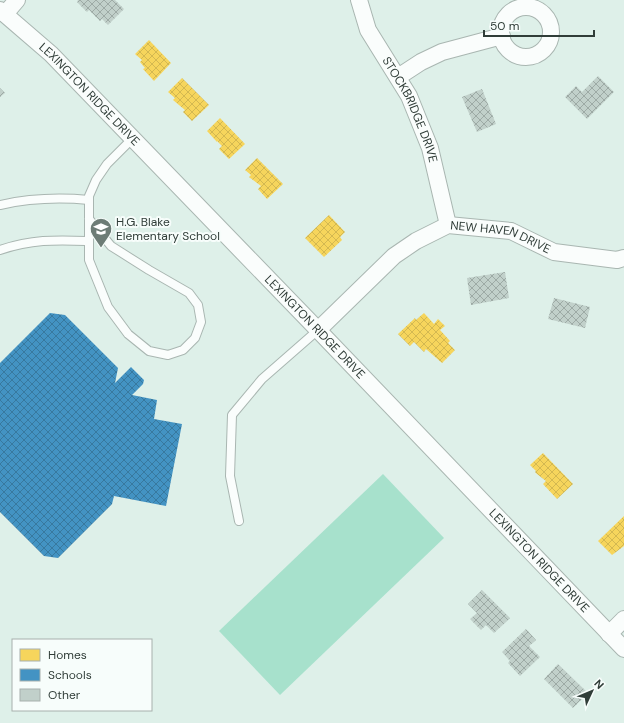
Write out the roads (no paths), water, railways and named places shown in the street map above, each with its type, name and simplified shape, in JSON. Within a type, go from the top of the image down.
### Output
[{"type":"street","points":[[3,12],[16,0]]},
{"type":"street","name":"STOCKBRIDGE DRIVE","points":[[359,0],[368,30],[409,96],[430,148],[448,225]]},
{"type":"street","name":"LEXINGTON RIDGE DRIVE","points":[[3,12],[51,54],[133,138],[624,650]]},
{"type":"street","points":[[398,77],[420,62],[442,52],[502,36]]},
{"type":"street","name":"NEW HAVEN DRIVE","points":[[318,330],[394,256],[416,241],[448,225],[511,231],[554,252],[617,260],[624,258]]},
{"type":"street","points":[[608,634],[624,619]]},
{"type":"lane","points":[[89,219],[111,246],[189,293],[198,305],[201,322],[196,338],[183,350],[168,355],[149,351],[128,334],[108,307],[89,260],[89,219],[89,200],[90,196],[96,180],[107,164],[133,138]]},
{"type":"lane","points":[[0,205],[20,201],[59,198],[89,200]]},
{"type":"lane","points":[[0,250],[19,244],[48,240],[89,241]]},
{"type":"lane","points":[[239,521],[230,476],[232,415],[262,380],[318,330]]},
{"type":"place","name":"H.G. Blake Elementary School","points":[[101,248]]}]
